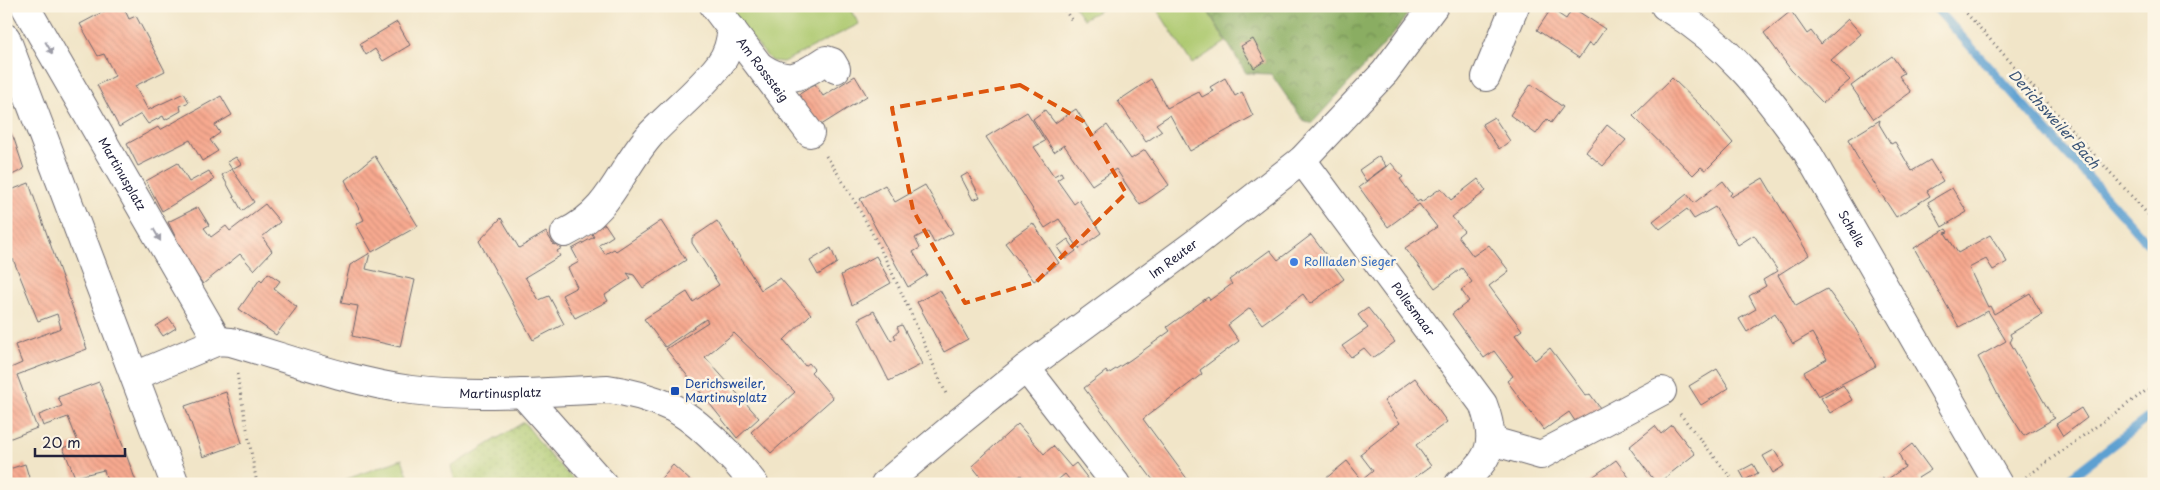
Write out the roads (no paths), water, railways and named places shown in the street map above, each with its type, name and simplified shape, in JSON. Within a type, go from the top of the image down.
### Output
[{"type":"street","name":"Martinusplatz","points":[[25,6],[224,341],[361,379],[409,390],[455,394],[608,389],[631,392],[673,408],[731,456],[754,484]]},
{"type":"street","name":"Am Rosssteig","points":[[714,6],[810,133]]},
{"type":"street","name":"Im Reuter","points":[[886,484],[1026,368],[1197,242],[1302,160],[1385,72],[1434,6]]},
{"type":"street","points":[[1486,77],[1514,6]]},
{"type":"street","name":"Schelle","points":[[1665,6],[1714,40],[1746,71],[1796,136],[1998,484]]},
{"type":"street","points":[[566,233],[583,225],[598,210],[615,190],[651,135],[720,64],[729,48],[732,29]]},
{"type":"street","points":[[6,38],[176,484]]},
{"type":"street","points":[[760,67],[786,79],[796,77],[826,60],[832,62],[836,69]]},
{"type":"street","name":"Pollesmaar","points":[[1302,160],[1483,404],[1490,422],[1492,441]]},
{"type":"street","points":[[135,376],[224,341]]},
{"type":"street","points":[[1026,368],[1116,484]]},
{"type":"street","points":[[1459,484],[1474,473],[1482,462],[1492,441],[1541,455],[1662,391]]},
{"type":"street","points":[[522,393],[603,484]]},
{"type":"waterway","name":"Derichsweiler Bach","points":[[1934,6],[2154,250]]},
{"type":"waterway","points":[[2062,484],[2154,413]]},
{"type":"place","name":"Rollladen Sieger","points":[[1294,262]]},
{"type":"place","name":"Derichsweiler, Martinusplatz","points":[[675,391]]}]
